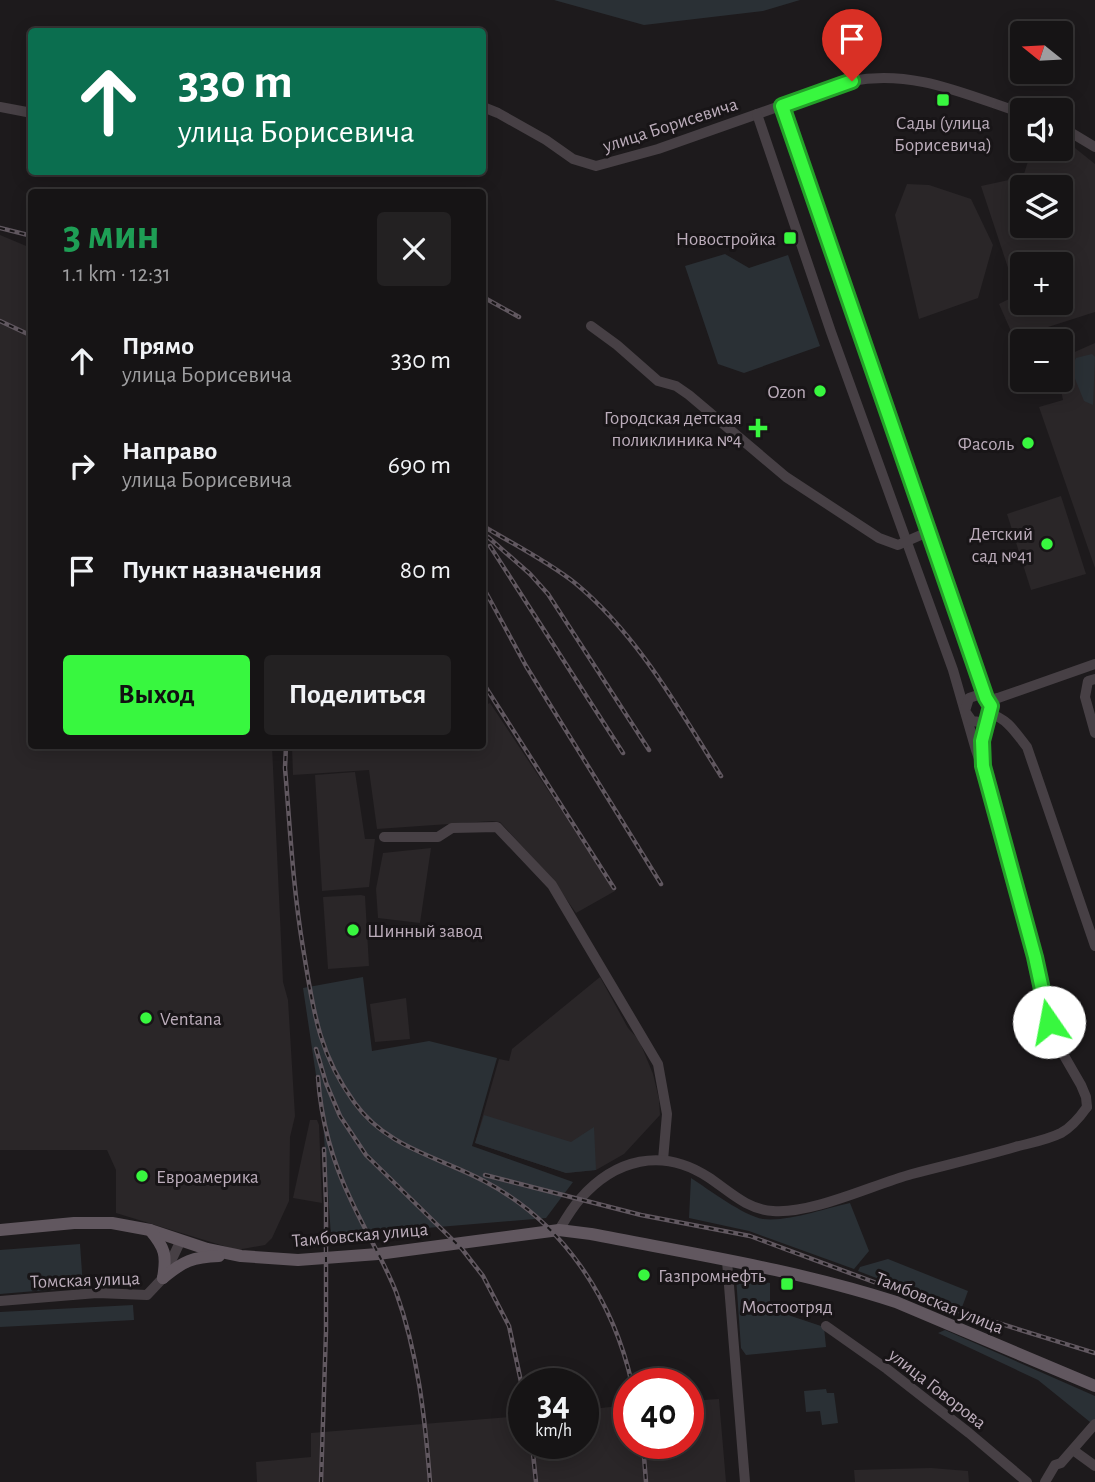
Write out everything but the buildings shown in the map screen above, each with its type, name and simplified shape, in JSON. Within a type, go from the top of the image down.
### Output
[{"type":"main road","name":"Тамбовская улица","points":[[0,1230],[112,1223],[150,1230],[241,1256],[298,1260],[326,1259],[559,1230],[591,1234],[818,1280],[896,1303],[1095,1386]]},
{"type":"main road","points":[[150,1230],[164,1251],[163,1278]]},
{"type":"main road","points":[[163,1278],[181,1262],[201,1256],[241,1256]]},
{"type":"street","name":"улица Борисевича","points":[[486,108],[546,140],[573,159],[596,166],[657,149],[852,81],[886,76],[919,80],[1010,109]]},
{"type":"street","points":[[782,106],[991,699]]},
{"type":"street","points":[[0,107],[28,112]]},
{"type":"street","name":"улица Борисевича","points":[[757,114],[831,332],[953,670],[983,766],[1055,1040],[1091,1108]]},
{"type":"street","points":[[1073,134],[1095,147]]},
{"type":"street","points":[[591,326],[658,381],[676,386],[689,395],[767,462],[830,507],[892,544],[898,545],[930,531]]},
{"type":"street","points":[[1095,664],[991,699],[973,696],[966,702],[965,711],[968,719],[976,722],[990,714],[1000,717],[1027,747],[1095,946]]},
{"type":"street","points":[[1095,679],[1088,681],[1085,697],[1095,733]]},
{"type":"street","name":"улица Борисевича","points":[[983,766],[982,741],[990,714],[991,699]]},
{"type":"street","points":[[384,838],[438,837],[452,828],[497,827],[533,863],[552,885],[658,1064],[667,1114],[663,1160]]},
{"type":"street","points":[[559,1230],[579,1200],[607,1176],[639,1162],[663,1160],[694,1168],[746,1203],[760,1209],[784,1210],[814,1205],[911,1174],[1043,1139],[1067,1129],[1091,1108]]},
{"type":"street","name":"Томская улица","points":[[0,1301],[97,1293],[147,1295],[163,1278],[181,1240]]},
{"type":"street","points":[[727,1261],[745,1482]]},
{"type":"street","name":"улица Говорова","points":[[825,1326],[887,1369],[1027,1482]]},
{"type":"street","points":[[1045,1482],[1055,1465],[1061,1463],[1095,1424]]},
{"type":"street","points":[[1073,1450],[1095,1466]]},
{"type":"shaded area","points":[[554,0],[800,0],[763,11],[644,25]]},
{"type":"shaded area","points":[[1073,147],[1095,164],[1095,312],[1042,329],[1010,329],[999,304],[1010,298],[1010,315],[1073,315],[1073,252],[1010,252],[1010,274],[981,186],[1010,180],[1010,238],[1073,238],[1073,175],[1024,175],[1028,161],[1073,161]]},
{"type":"shaded area","points":[[907,184],[929,185],[971,199],[993,245],[978,298],[919,319],[895,215]]},
{"type":"shaded area","points":[[0,235],[28,247],[28,749],[272,749],[283,982],[288,1000],[295,1116],[290,1137],[289,1201],[272,1238],[265,1245],[237,1250],[116,1213],[116,1170],[107,1150],[0,1150]]},
{"type":"shaded area","points":[[725,254],[749,268],[788,255],[820,346],[744,373],[718,364],[685,266]]},
{"type":"shaded area","points":[[1095,343],[1095,568],[1039,407],[1063,400],[1061,392],[1073,392],[1073,353]]},
{"type":"shaded area","points":[[1092,354],[1095,357],[1093,405],[1084,401],[1073,374],[1076,358]]},
{"type":"shaded area","name":"Детский сад №41","points":[[1061,496],[1086,574],[1031,590],[1007,514]]},
{"type":"shaded area","points":[[490,703],[615,891],[576,913],[553,880],[500,822],[377,829],[369,770],[293,775],[292,749],[486,749],[486,705]]},
{"type":"shaded area","points":[[355,772],[365,839],[375,839],[369,887],[322,891],[315,775]]},
{"type":"shaded area","points":[[431,848],[420,923],[378,918],[376,889],[383,853]]},
{"type":"shaded area","points":[[365,896],[369,966],[328,969],[323,897]]},
{"type":"shaded area","points":[[363,977],[372,1051],[429,1041],[497,1058],[472,1146],[573,1182],[546,1218],[331,1236],[323,1122],[303,988]]},
{"type":"shaded area","points":[[600,977],[628,1028],[639,1040],[653,1074],[660,1115],[624,1154],[596,1170],[566,1173],[475,1143],[499,1059],[509,1061],[512,1049]]},
{"type":"shaded area","points":[[406,998],[410,1039],[375,1042],[370,1004]]},
{"type":"shaded area","points":[[484,1115],[571,1142],[594,1127],[596,1170],[566,1173],[475,1143]]},
{"type":"shaded area","points":[[310,1120],[317,1120],[319,1125],[322,1203],[293,1198]]},
{"type":"shaded area","points":[[691,1178],[736,1208],[763,1219],[795,1217],[850,1203],[869,1251],[854,1269],[749,1231],[689,1218]]},
{"type":"shaded area","points":[[80,1244],[83,1287],[0,1294],[0,1250]]},
{"type":"shaded area","points":[[888,1259],[968,1291],[961,1310],[858,1271],[860,1267]]},
{"type":"shaded area","points":[[736,1277],[770,1283],[770,1309],[824,1327],[826,1347],[746,1355],[741,1348]]},
{"type":"shaded area","points":[[133,1305],[134,1320],[0,1327],[0,1312]]},
{"type":"shaded area","points":[[945,1330],[1095,1396],[1095,1426],[1038,1380],[938,1333]]},
{"type":"shaded area","points":[[826,1389],[827,1393],[834,1393],[838,1423],[822,1425],[820,1411],[806,1412],[804,1391]]},
{"type":"shaded area","points":[[719,1399],[726,1482],[257,1482],[256,1462],[311,1457],[311,1433],[508,1417],[508,1459],[599,1459],[599,1408],[613,1407],[613,1459],[704,1459],[704,1400]]},
{"type":"shaded area","points":[[931,1468],[968,1471],[969,1482],[855,1482],[854,1470]]},
{"type":"railway","points":[[0,228],[28,235]]},
{"type":"railway","points":[[486,299],[519,317]]},
{"type":"railway","points":[[0,321],[28,334]]},
{"type":"railway","points":[[486,528],[575,583],[618,625],[656,674],[721,776]]},
{"type":"railway","points":[[488,537],[530,574],[548,594],[649,750]]},
{"type":"railway","points":[[490,546],[623,753]]},
{"type":"railway","points":[[486,593],[526,666],[661,884]]},
{"type":"railway","points":[[486,688],[614,888]]},
{"type":"railway","points":[[286,749],[292,858],[303,948],[318,1028],[332,1065],[354,1102],[367,1118],[382,1130],[397,1141],[466,1172],[512,1198],[538,1218],[561,1241],[598,1293],[612,1322],[627,1368]]},
{"type":"railway","points":[[316,1049],[340,1116],[366,1155],[462,1249],[483,1276],[509,1326],[518,1368]]},
{"type":"railway","points":[[318,1077],[328,1140],[338,1171],[391,1280],[404,1315],[419,1386],[430,1482]]},
{"type":"railway","points":[[321,1482],[326,1331],[324,1149]]},
{"type":"railway","points":[[485,1175],[641,1215],[750,1236],[917,1298],[1095,1353]]},
{"type":"railway","points":[[534,1459],[536,1482]]},
{"type":"railway","points":[[644,1459],[646,1482]]},
{"type":"place","name":"Сады (улица Борисевича)","points":[[943,100]]},
{"type":"place","name":"Новостройка","points":[[790,238]]},
{"type":"place","name":"Ozon","points":[[820,391]]},
{"type":"place","name":"Городская детская поликлиника №4","points":[[758,428]]},
{"type":"place","name":"Фасоль","points":[[1028,443]]},
{"type":"place","name":"Детский сад №41","points":[[1047,544]]},
{"type":"place","name":"Шинный завод","points":[[353,930]]},
{"type":"place","name":"Ventana","points":[[146,1018]]},
{"type":"place","name":"Евроамерика","points":[[142,1176]]},
{"type":"place","name":"Газпромнефть","points":[[644,1275]]},
{"type":"place","name":"Мостоотряд","points":[[787,1284]]},
{"type":"route","points":[[852,81],[782,106],[991,706],[982,741],[983,766],[1035,957],[1049,1022]]}]
